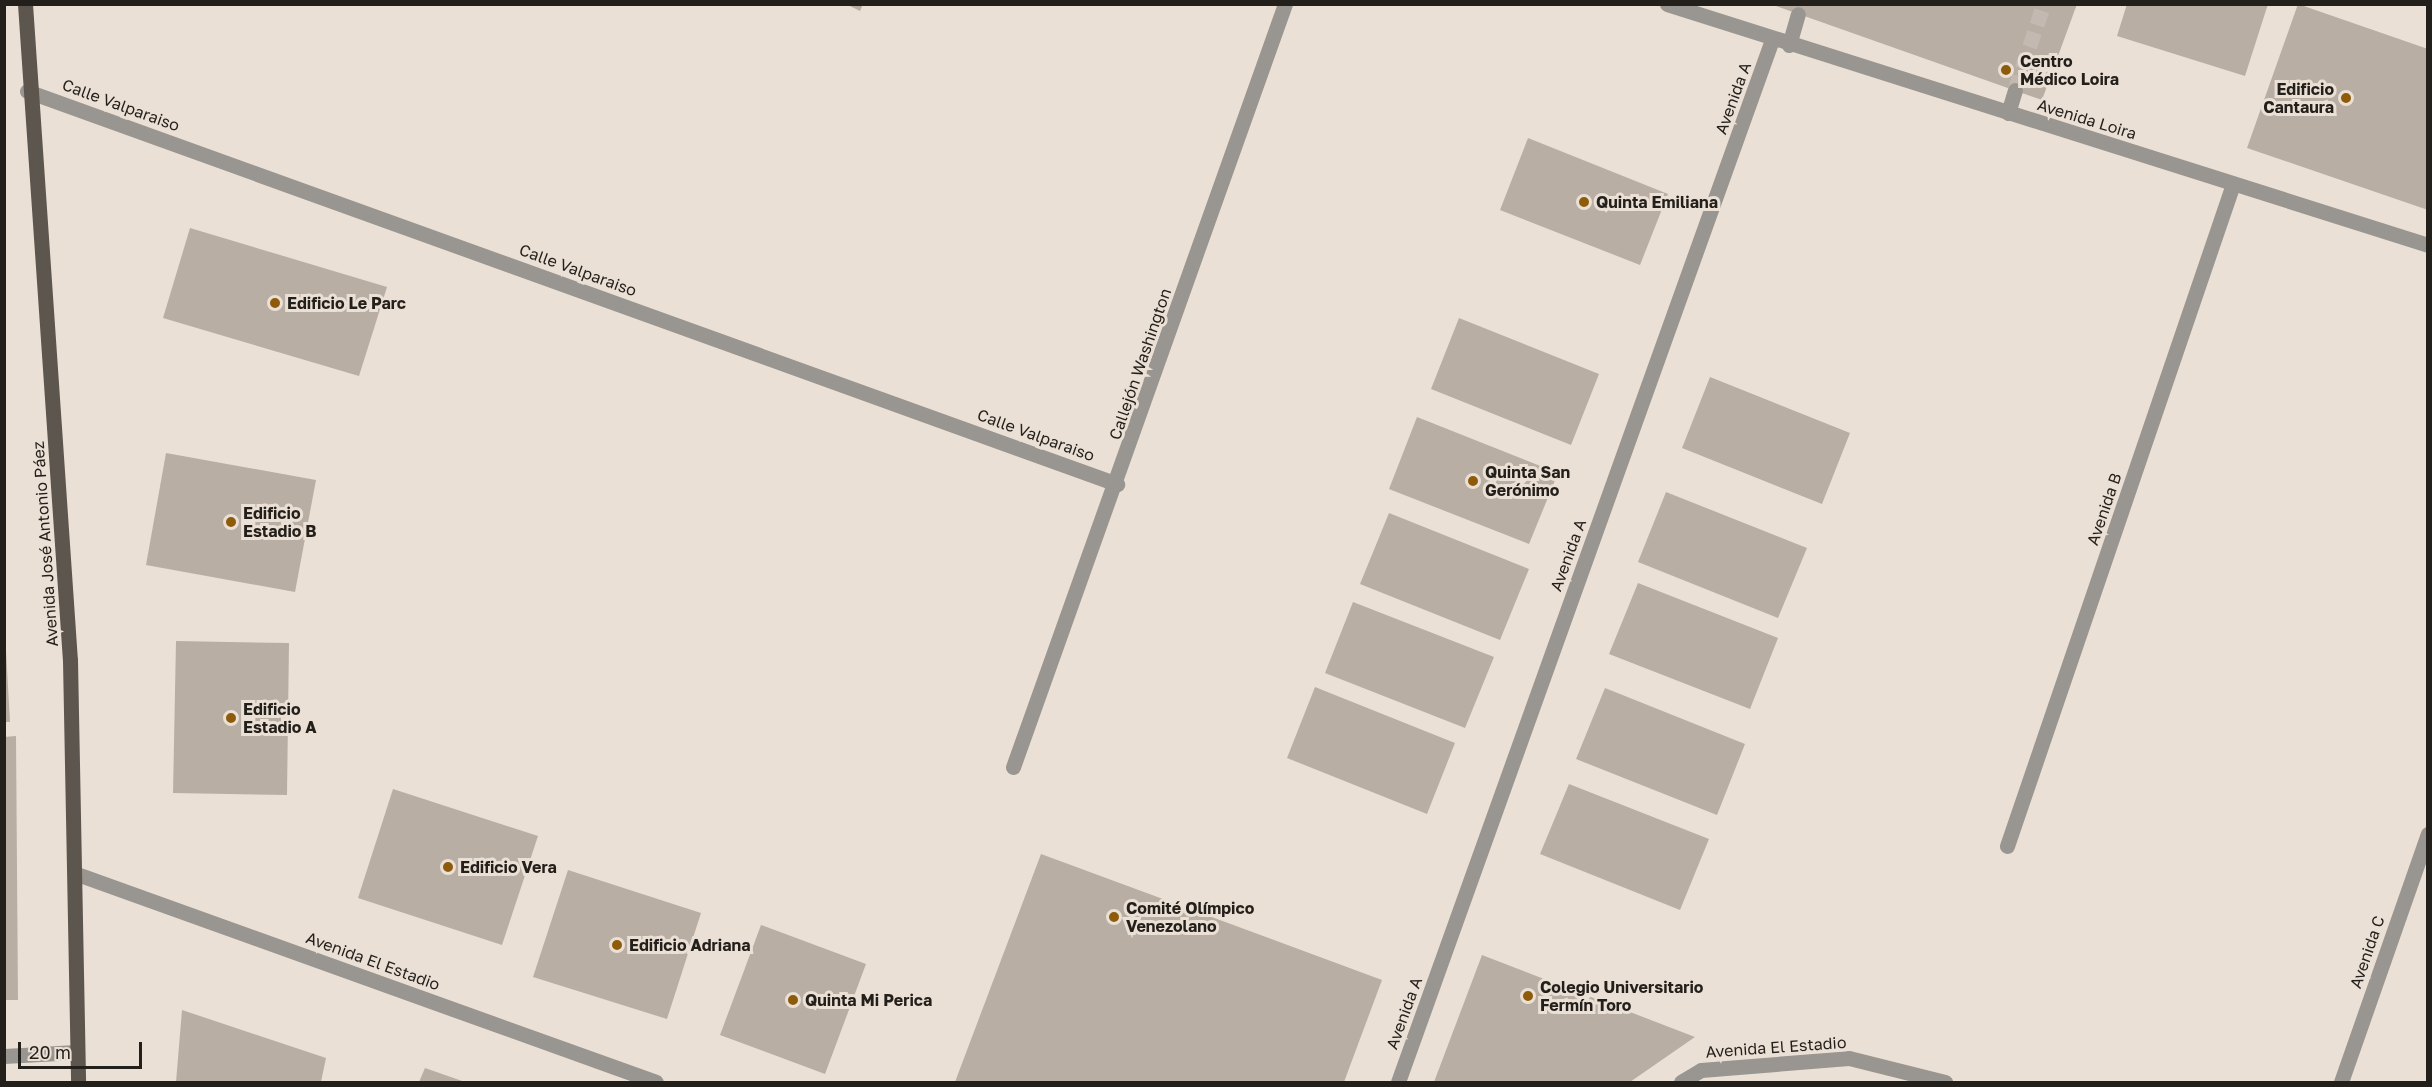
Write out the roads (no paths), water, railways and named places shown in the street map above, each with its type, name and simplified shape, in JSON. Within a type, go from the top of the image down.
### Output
[{"type":"main road","name":"Avenida José Antonio Páez","points":[[25,4],[27,91],[70,660],[77,874],[76,1052],[78,1083]]},
{"type":"street","name":"Callejón Washington","points":[[1013,767],[1117,483],[1285,4]]},
{"type":"street","name":"Avenida Loira","points":[[1667,4],[1772,40],[2427,245]]},
{"type":"street","points":[[1789,45],[1798,14]]},
{"type":"street","name":"Avenida A","points":[[1398,1083],[1772,40]]},
{"type":"street","points":[[2008,113],[2015,90]]},
{"type":"street","name":"Calle Valparaiso","points":[[27,91],[1117,483]]},
{"type":"street","name":"Avenida B","points":[[2007,846],[2233,184]]},
{"type":"street","name":"Avenida C","points":[[2341,1083],[2427,834]]},
{"type":"street","name":"Avenida El Estadio","points":[[77,874],[656,1083]]},
{"type":"street","points":[[4,1056],[76,1052]]},
{"type":"street","name":"Avenida El Estadio","points":[[1681,1083],[1701,1070],[1849,1058],[1945,1083]]},
{"type":"tunnel","points":[[2015,90],[2044,4]]},
{"type":"place","name":"Centro Médico Loira","points":[[2006,70]]},
{"type":"place","name":"Edificio Cantaura","points":[[2346,98]]},
{"type":"place","name":"Quinta Emiliana","points":[[1584,202]]},
{"type":"place","name":"Edificio Le Parc","points":[[275,303]]},
{"type":"place","name":"Quinta San Gerónimo","points":[[1473,481]]},
{"type":"place","name":"Edificio Estadio B","points":[[231,522]]},
{"type":"place","name":"Edificio Estadio A","points":[[231,718]]},
{"type":"place","name":"Edificio Vera","points":[[448,867]]},
{"type":"place","name":"Comité Olímpico Venezolano","points":[[1114,917]]},
{"type":"place","name":"Edificio Adriana","points":[[617,945]]},
{"type":"place","name":"Colegio Universitario Fermín Toro","points":[[1528,996]]},
{"type":"place","name":"Quinta Mi Perica","points":[[793,1000]]}]
